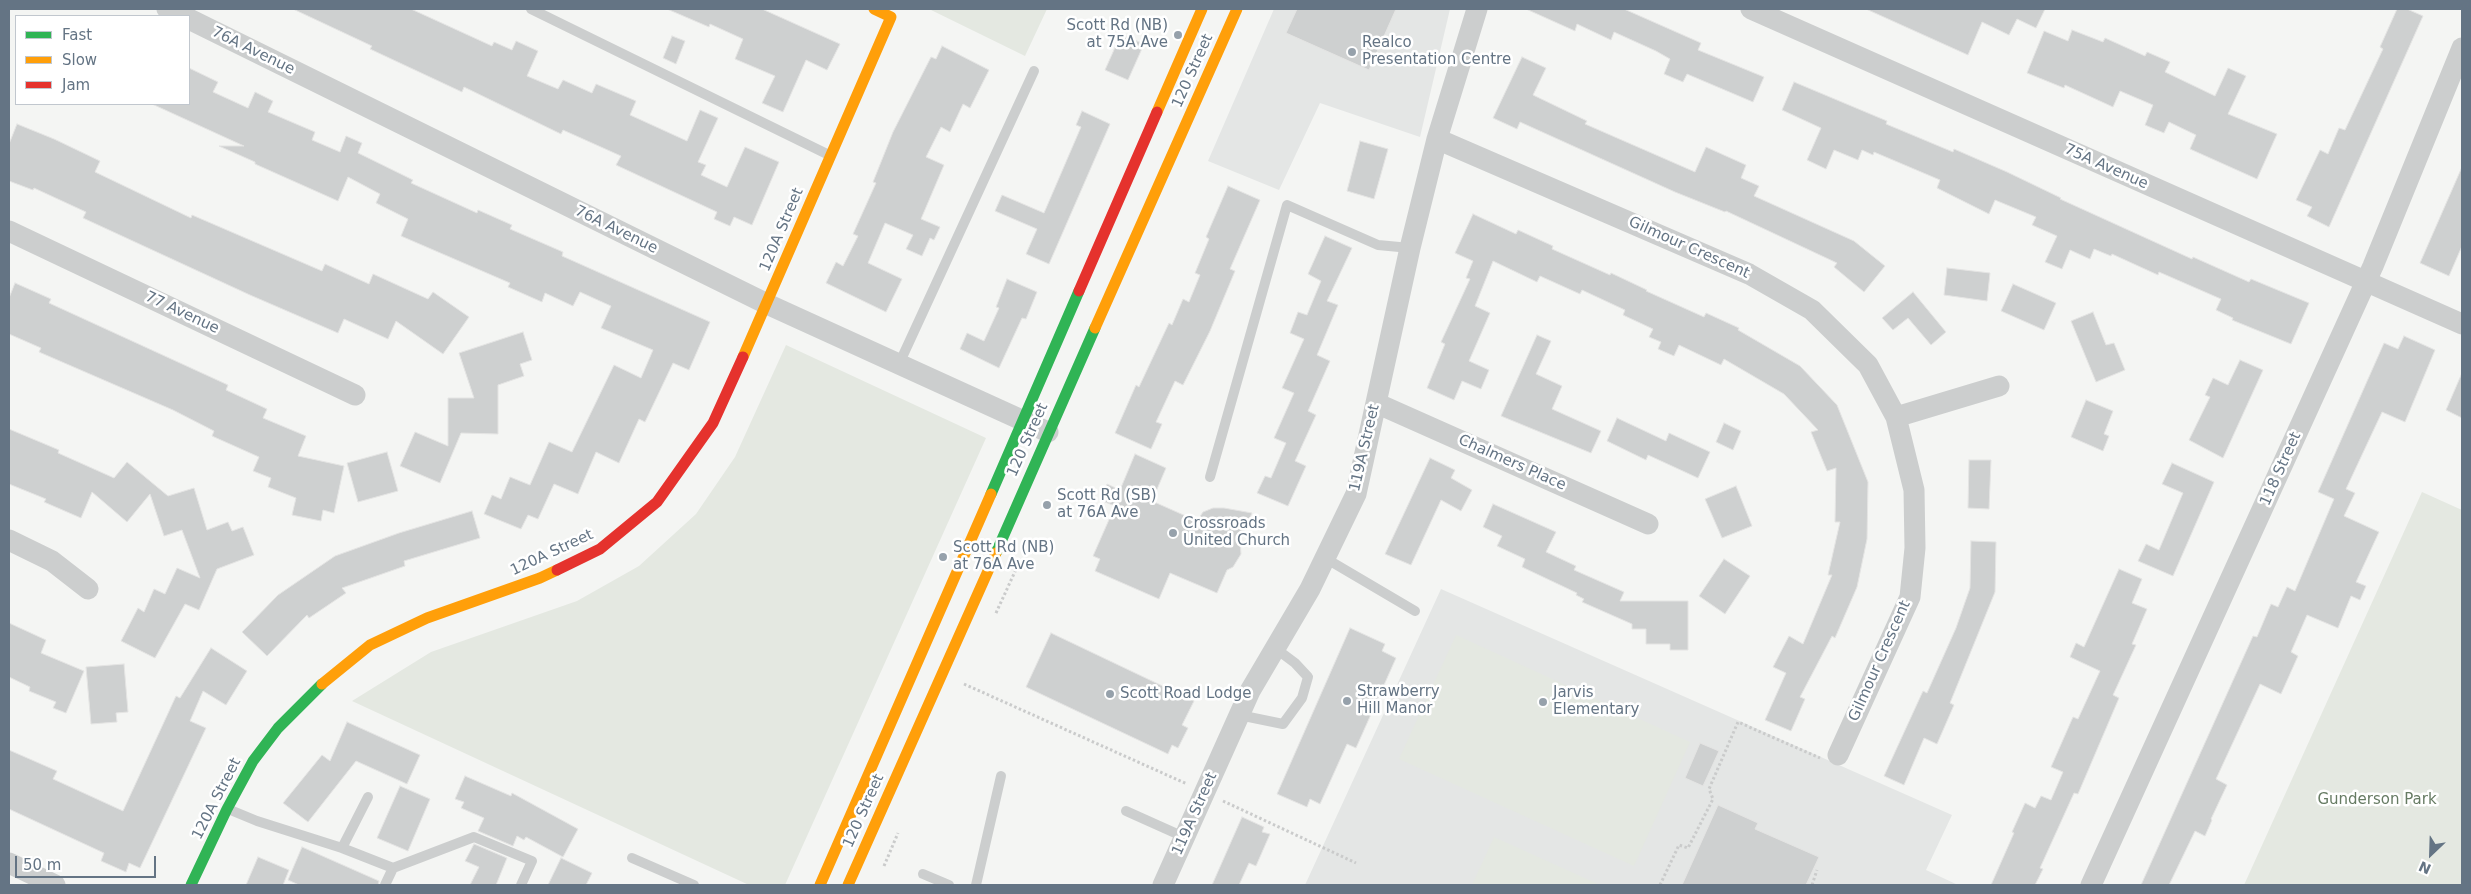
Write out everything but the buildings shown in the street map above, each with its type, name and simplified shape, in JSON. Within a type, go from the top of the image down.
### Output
[{"type":"main road","name":"120A Street","points":[[191,885],[227,809],[253,761],[278,728],[334,672],[363,650],[427,618],[540,578],[600,549],[657,502],[713,424],[767,304],[891,17],[874,9]]},
{"type":"main road","name":"120 Street","points":[[820,885],[1024,422],[1202,9]]},
{"type":"main road","name":"120 Street","points":[[848,885],[1237,9]]},
{"type":"street","points":[[168,9],[181,15]]},
{"type":"street","name":"119A Street","points":[[1163,885],[1250,691],[1310,589],[1356,494],[1410,248],[1437,139],[1477,9]]},
{"type":"street","name":"75A Avenue","points":[[1751,9],[2462,324]]},
{"type":"street","name":"76A Avenue","points":[[190,19],[767,304],[1048,432]]},
{"type":"street","name":"118 Street","points":[[2091,885],[2366,282],[2462,48]]},
{"type":"street","name":"Gilmour Crescent","points":[[1437,139],[1749,274],[1812,310],[1868,365],[1896,417],[1914,490],[1915,548],[1910,597],[1838,755]]},
{"type":"street","name":"77 Avenue","points":[[9,231],[355,395]]},
{"type":"street","points":[[1896,417],[1999,386]]},
{"type":"street","name":"Chalmers Place","points":[[1376,403],[1648,524]]},
{"type":"street","points":[[9,540],[52,560],[88,589]]},
{"type":"street","points":[[9,863],[55,885]]},
{"type":"lane","points":[[532,9],[831,155]]},
{"type":"lane","points":[[899,364],[1034,71]]},
{"type":"lane","points":[[1210,477],[1287,205],[1378,245],[1410,248]]},
{"type":"lane","points":[[1325,558],[1415,611]]},
{"type":"lane","points":[[1239,715],[1283,724],[1302,698],[1308,677],[1295,663],[1275,648]]},
{"type":"lane","points":[[976,885],[1001,776]]},
{"type":"lane","points":[[342,848],[368,797]]},
{"type":"lane","points":[[227,809],[257,821],[342,848],[393,868],[474,837],[532,861],[521,885]]},
{"type":"lane","points":[[1126,811],[1184,837]]},
{"type":"lane","points":[[632,858],[694,885]]},
{"type":"lane","points":[[385,885],[393,868]]},
{"type":"lane","points":[[923,874],[949,885]]},
{"type":"path","points":[[964,684],[1188,784]]},
{"type":"path","points":[[1660,885],[1679,845],[1688,848],[1713,799],[1709,789],[1738,722],[1820,758],[1838,755]]},
{"type":"path","points":[[1217,798],[1356,863]]},
{"type":"path","points":[[1812,885],[1817,870]]},
{"type":"shaded area","points":[[1274,9],[1450,9],[1420,137],[1320,103],[1279,190],[1208,161]]},
{"type":"shaded area","name":"Jarvis Elementary","points":[[1441,589],[1952,815],[1926,870],[1958,885],[1305,885]]},
{"type":"green space","points":[[929,9],[1047,9],[1025,56]]},
{"type":"green space","points":[[786,345],[986,438],[785,885],[749,885],[352,701],[431,652],[577,601],[639,566],[696,514],[735,457]]},
{"type":"green space","name":"Gunderson Park","points":[[2422,492],[2462,510],[2462,885],[2244,885]]},
{"type":"green space","points":[[1456,635],[1690,742],[1634,866],[1399,759]]},
{"type":"green space","points":[[1494,837],[1600,885],[1472,885]]},
{"type":"traffic: fast","points":[[991,494],[1079,291]]},
{"type":"traffic: fast","points":[[996,553],[1095,328]]},
{"type":"traffic: fast","points":[[191,885],[227,809],[253,761],[278,728],[322,684]]},
{"type":"traffic: slow","points":[[743,357],[891,17],[874,9]]},
{"type":"traffic: slow","points":[[1157,112],[1202,9]]},
{"type":"traffic: slow","points":[[1095,328],[1237,9]]},
{"type":"traffic: slow","points":[[820,885],[991,494]]},
{"type":"traffic: slow","points":[[848,885],[996,553]]},
{"type":"traffic: slow","points":[[322,684],[370,645],[427,618],[540,578],[557,570]]},
{"type":"traffic: jam","points":[[1079,291],[1157,112]]},
{"type":"traffic: jam","points":[[557,570],[600,549],[657,502],[713,423],[743,357]]},
{"type":"place","name":"Scott Rd (NB) at 75A Ave","points":[[1178,35]]},
{"type":"place","name":"Realco Presentation Centre","points":[[1352,52]]},
{"type":"place","name":"Scott Rd (SB) at 76A Ave","points":[[1047,505]]},
{"type":"place","name":"Crossroads United Church","points":[[1173,533]]},
{"type":"place","name":"Scott Rd (NB) at 76A Ave","points":[[943,557]]},
{"type":"place","name":"Scott Road Lodge","points":[[1110,694]]},
{"type":"place","name":"Strawberry Hill Manor","points":[[1347,701]]},
{"type":"place","name":"Jarvis Elementary","points":[[1543,702]]}]
